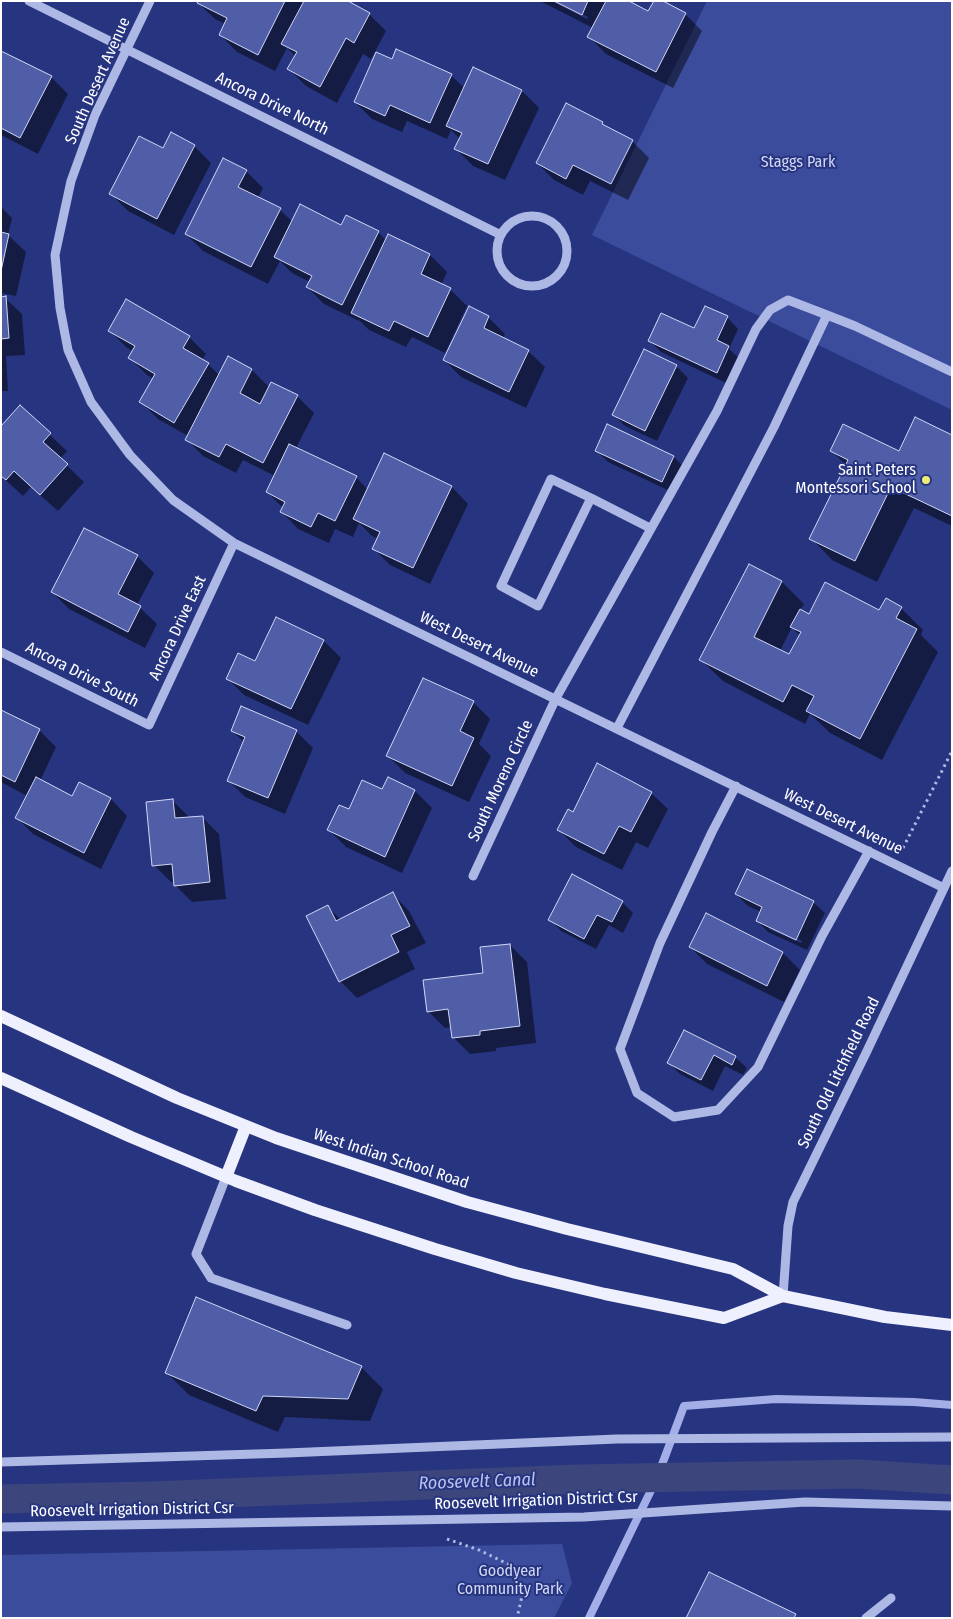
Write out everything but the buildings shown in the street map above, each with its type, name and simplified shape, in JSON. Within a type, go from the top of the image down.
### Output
[{"type":"main road","name":"West Indian School Road","points":[[1,1016],[177,1098],[276,1138],[467,1202],[567,1229],[733,1269],[783,1296],[884,1317],[952,1325]]},
{"type":"main road","points":[[1,1078],[131,1137],[226,1177],[315,1210],[516,1273],[724,1318],[783,1296]]},
{"type":"main road","points":[[226,1177],[246,1126]]},
{"type":"street","name":"Ancora Drive North","points":[[29,1],[501,235]]},
{"type":"street","name":"South Desert Avenue","points":[[68,350],[60,308],[55,255],[71,181],[95,115],[150,1]]},
{"type":"street","points":[[536,216],[548,219],[558,227],[566,240],[568,254],[561,272],[547,283],[531,286],[516,283],[506,275],[498,261],[497,246],[501,235],[510,224],[524,217],[536,216]]},
{"type":"street","name":"South Moreno Circle","points":[[473,876],[556,698],[716,411],[756,329],[770,310],[788,300],[827,315]]},
{"type":"street","points":[[617,728],[774,427],[827,315],[855,326],[952,372]]},
{"type":"street","name":"West Desert Avenue","points":[[68,350],[91,402],[130,455],[173,500],[234,543],[944,888]]},
{"type":"street","points":[[590,498],[538,606],[501,586],[551,479],[590,498],[650,528]]},
{"type":"street","name":"Ancora Drive East","points":[[149,725],[234,543]]},
{"type":"street","name":"Ancora Drive South","points":[[1,652],[149,725]]},
{"type":"street","points":[[736,786],[712,832],[660,943],[620,1049],[637,1093],[674,1117],[718,1110],[758,1067],[822,936],[869,851]]},
{"type":"street","name":"South Old Litchfield Road","points":[[783,1296],[788,1226],[793,1202],[952,872]]},
{"type":"street","points":[[226,1177],[196,1254],[212,1278],[347,1325]]},
{"type":"street","points":[[1,1462],[277,1453],[617,1438],[952,1437]]},
{"type":"street","name":"Roosevelt Irrigation District Csr","points":[[1,1527],[584,1518],[805,1502],[952,1506]]},
{"type":"street","points":[[866,1618],[891,1598]]},
{"type":"path","points":[[894,864],[952,751]]},
{"type":"path","points":[[443,1537],[479,1550],[510,1565],[522,1596],[517,1618]]},
{"type":"green space","name":"Staggs Park","points":[[707,1],[952,1],[952,410],[592,235]]},
{"type":"green space","name":"Goodyear Community Park","points":[[562,1544],[572,1583],[554,1618],[1,1618],[1,1555]]},
{"type":"waterway","points":[[589,1618],[657,1478],[684,1406],[776,1399],[914,1402],[952,1405]]},
{"type":"waterway","name":"Roosevelt Canal","points":[[1,1499],[150,1496],[577,1479],[858,1474],[952,1480]]},
{"type":"place","name":"Saint Peters Montessori School","points":[[926,480]]}]
